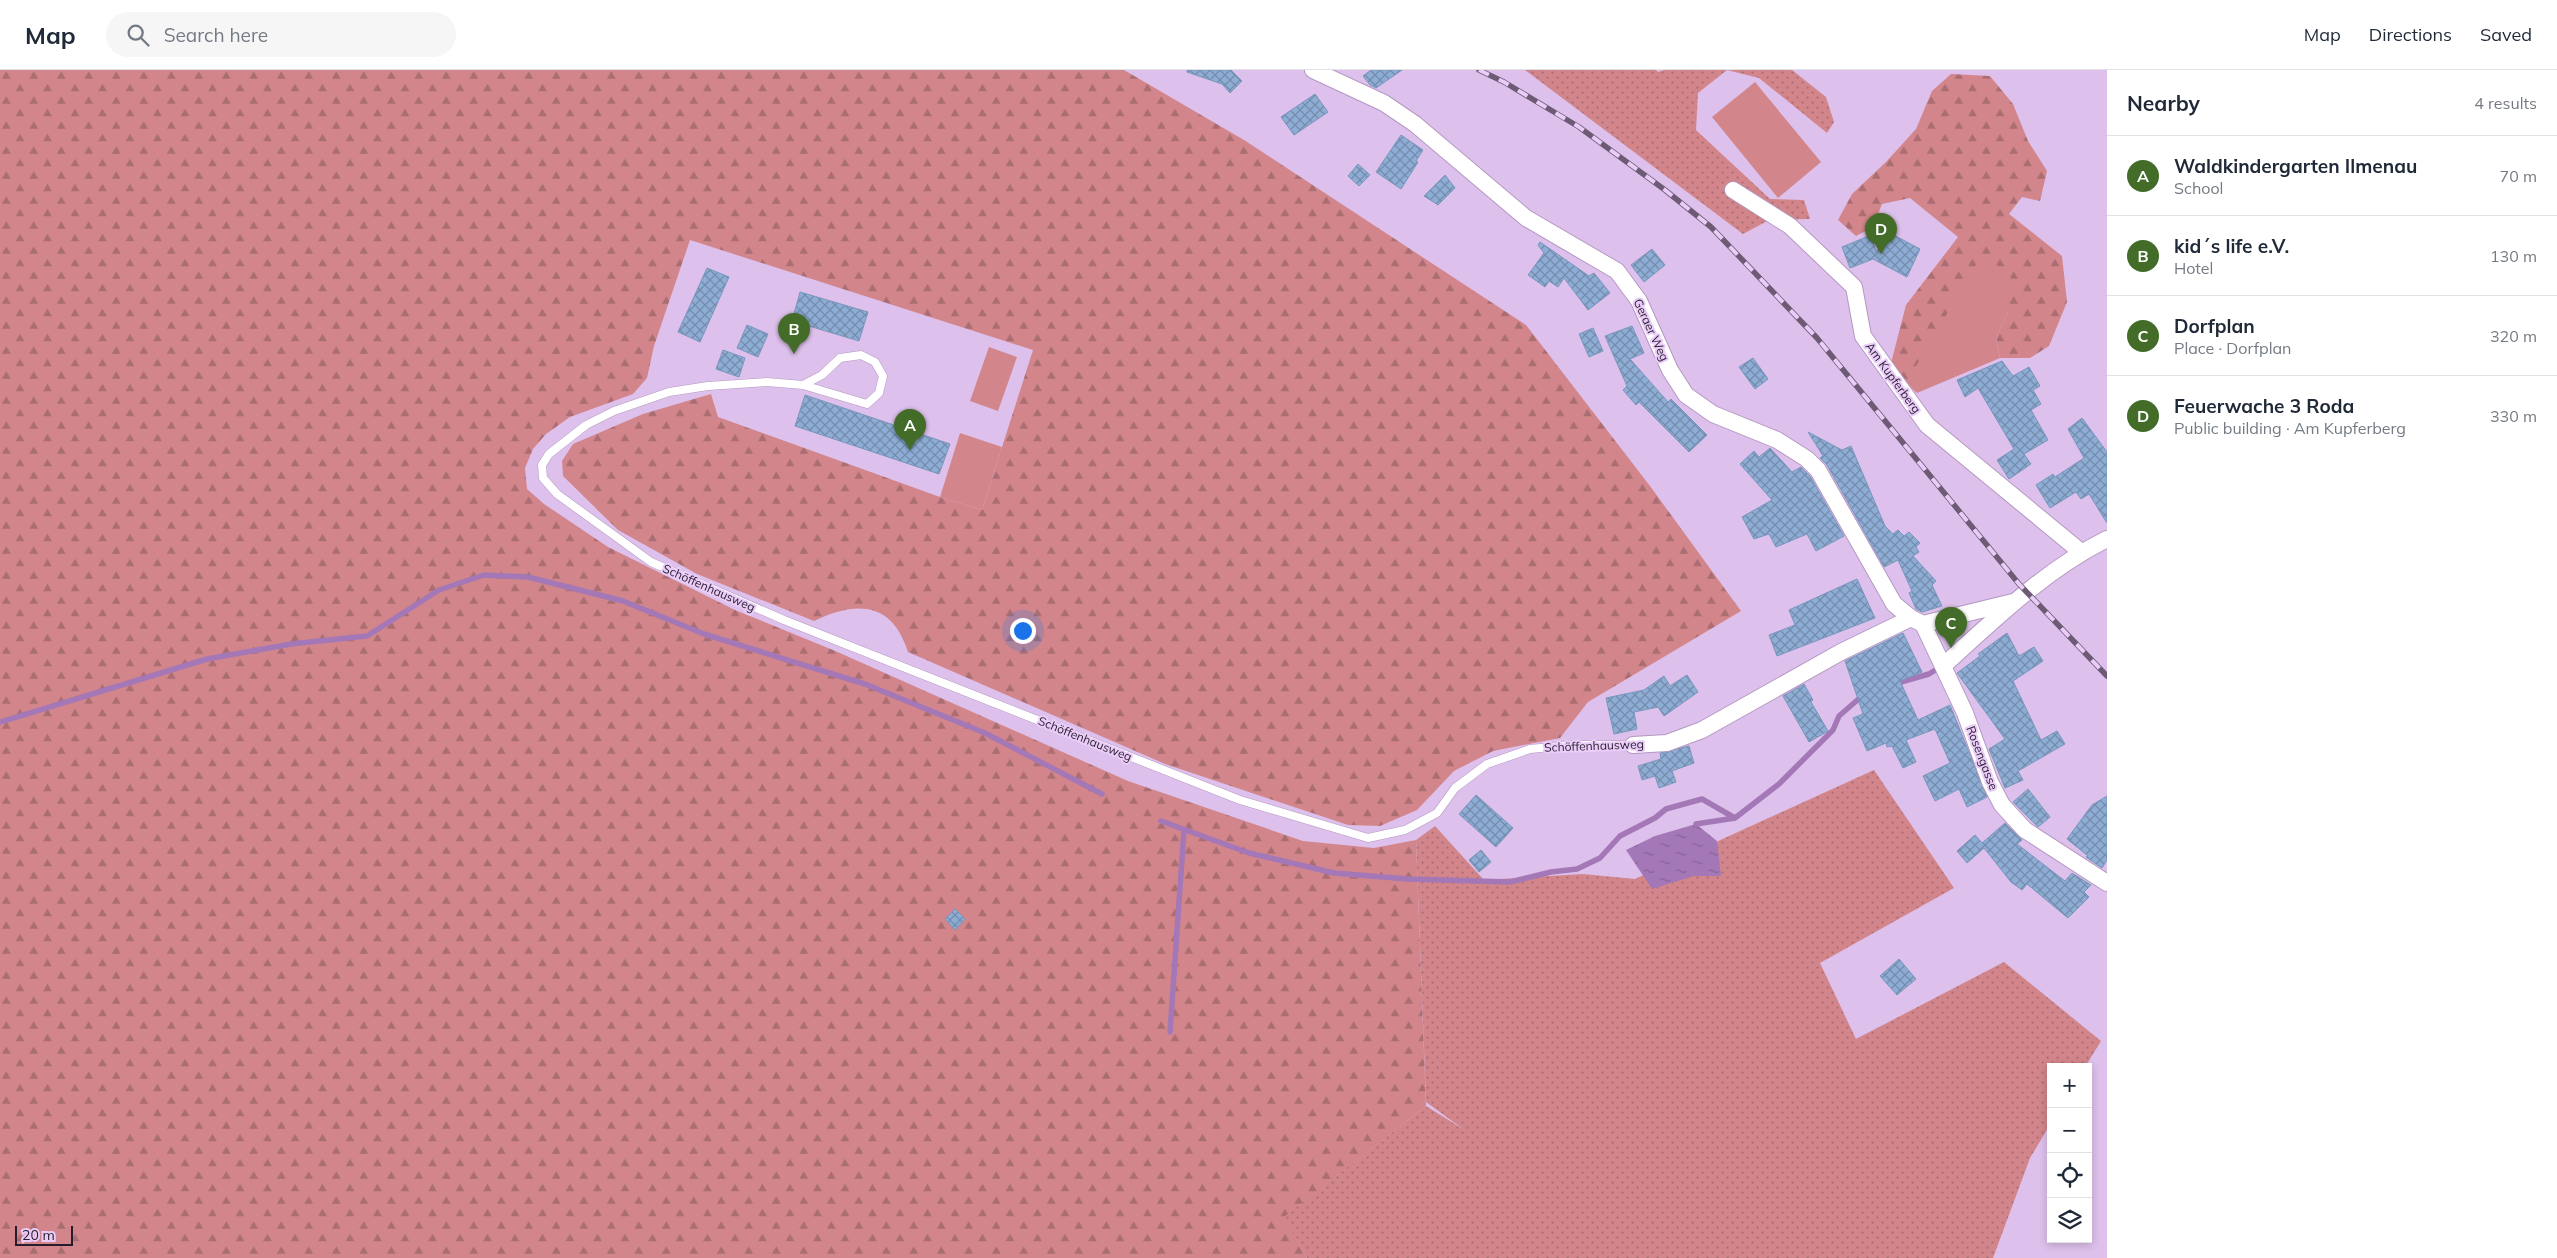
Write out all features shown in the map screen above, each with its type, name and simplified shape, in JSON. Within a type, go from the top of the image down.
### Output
[{"type":"street","name":"Geraer Weg","points":[[1313,70],[1384,103],[1415,124],[1526,218],[1617,271],[1639,301],[1670,370],[1686,395],[1713,414],[1777,440],[1808,459],[1818,470],[1894,604],[1917,621]]},
{"type":"street","name":"Am Kupferberg","points":[[1733,190],[1790,226],[1854,287],[1863,336],[1927,425],[2081,552]]},
{"type":"street","points":[[1946,669],[2016,602],[2081,552],[2107,539]]},
{"type":"street","name":"Schöffenhausweg","points":[[1633,745],[1667,743],[1702,730],[1841,652],[1917,621],[2016,602]]},
{"type":"street","name":"Rosengasse","points":[[1917,621],[1946,669],[1965,713],[1990,782],[2002,805],[2025,830],[2107,883]]},
{"type":"lane","name":"Schöffenhausweg","points":[[803,384],[822,375],[840,358],[861,355],[875,362],[883,376],[879,394],[866,404],[803,384],[767,382],[708,386],[669,392],[586,425],[549,454],[542,465],[543,478],[557,494],[651,562],[784,620],[1240,800],[1368,838],[1405,830],[1436,813],[1455,788],[1487,764],[1530,749],[1572,744],[1633,745]]},
{"type":"green space","points":[[0,70],[1124,70],[1244,140],[1526,325],[1650,486],[1741,611],[1588,702],[1560,738],[1493,751],[1454,771],[1417,810],[1380,826],[1348,825],[1165,764],[908,652],[901,635],[892,623],[882,615],[871,610],[844,610],[814,621],[697,574],[618,530],[563,476],[562,461],[573,444],[643,414],[711,394],[718,417],[940,497],[982,510],[1033,350],[690,240],[654,346],[647,378],[633,394],[570,417],[546,434],[533,449],[525,468],[527,489],[544,504],[608,547],[735,610],[833,650],[1128,781],[1303,841],[1374,848],[1416,840],[1426,1106],[1284,1217],[1307,1258],[0,1258]]},
{"type":"green space","points":[[1525,70],[1656,70],[1658,72],[1664,70],[1727,70],[1698,93],[1696,130],[1770,199],[1804,200],[1810,219],[1769,220],[1743,234]]},
{"type":"green space","points":[[1727,70],[1792,70],[1826,97],[1834,122],[1827,133],[1759,78]]},
{"type":"green space","points":[[1951,74],[1990,76],[2013,104],[2028,141],[2047,171],[2040,201],[2022,197],[2009,214],[2062,256],[2067,302],[2049,346],[2030,358],[2000,358],[1996,338],[2009,309],[1906,383],[1891,363],[1906,305],[1958,237],[1910,198],[1882,204],[1873,227],[1856,236],[1838,220],[1852,194],[1886,162],[1916,129],[1932,91]]},
{"type":"green space","points":[[1755,82],[1821,162],[1778,198],[1712,117]]},
{"type":"green space","points":[[1983,253],[2011,278],[2009,309],[1996,338],[2000,358],[1917,393],[1906,383]]},
{"type":"green space","points":[[989,347],[1017,357],[998,411],[970,401]]},
{"type":"green space","points":[[960,433],[1002,447],[982,510],[940,497]]},
{"type":"green space","points":[[1874,770],[1954,888],[1820,963],[1856,1039],[2004,962],[2101,1041],[2087,1063],[2047,1063],[2047,1130],[2030,1158],[1993,1258],[1307,1258],[1283,1217],[1426,1106],[1463,1129],[1426,1102],[1416,840],[1435,826],[1484,880],[1583,874],[1635,879]]},
{"type":"water","points":[[1696,824],[1717,841],[1721,876],[1694,876],[1652,889],[1626,850],[1655,836]]},
{"type":"building","points":[[1187,70],[1231,70],[1242,81],[1230,93],[1222,84],[1187,72]]},
{"type":"building","points":[[1371,70],[1402,70],[1376,88],[1370,85],[1363,76]]},
{"type":"building","points":[[1315,94],[1328,112],[1294,135],[1281,117]]},
{"type":"building","points":[[1401,135],[1423,150],[1416,161],[1418,162],[1401,189],[1376,172]]},
{"type":"building","points":[[1358,164],[1370,175],[1359,186],[1348,176]]},
{"type":"building","points":[[1445,175],[1455,188],[1438,205],[1424,196]]},
{"type":"building","points":[[1890,233],[1920,249],[1907,277],[1873,259],[1850,268],[1842,247],[1871,235],[1876,252]]},
{"type":"building","points":[[1540,242],[1589,276],[1594,273],[1610,293],[1588,310],[1564,278],[1558,287],[1549,281],[1545,287],[1528,275],[1544,253],[1538,245]]},
{"type":"building","points":[[1652,249],[1665,265],[1644,282],[1631,265]]},
{"type":"building","points":[[707,268],[729,277],[700,342],[678,332]]},
{"type":"building","points":[[800,292],[868,312],[859,341],[792,321]]},
{"type":"building","points":[[747,325],[768,334],[758,357],[737,348]]},
{"type":"building","points":[[1632,326],[1644,353],[1630,359],[1668,402],[1671,399],[1707,435],[1689,452],[1639,402],[1636,405],[1623,390],[1627,386],[1605,336]]},
{"type":"building","points":[[1593,328],[1603,351],[1589,357],[1579,334]]},
{"type":"building","points":[[723,350],[745,358],[739,377],[716,369]]},
{"type":"building","points":[[1753,358],[1768,379],[1755,389],[1739,367]]},
{"type":"building","points":[[2002,361],[2013,376],[2029,367],[2040,386],[2033,390],[2041,404],[2031,410],[2048,440],[2024,454],[2031,464],[2009,479],[1997,460],[2014,449],[1978,388],[1965,397],[1957,380]]},
{"type":"building","points":[[805,395],[950,444],[939,474],[795,426]]},
{"type":"building","points":[[2082,418],[2107,452],[2107,523],[2089,494],[2081,499],[2076,492],[2050,508],[2036,485],[2053,474],[2055,477],[2084,458],[2068,429]]},
{"type":"building","points":[[1808,432],[1842,450],[1851,446],[1885,526],[1893,534],[1898,530],[1904,536],[1909,532],[1920,543],[1916,547],[1919,552],[1913,556],[1936,581],[1932,585],[1942,606],[1922,612],[1916,609],[1909,593],[1912,591],[1898,560],[1884,567],[1827,465],[1820,458],[1823,456]]},
{"type":"building","points":[[1770,448],[1792,472],[1801,467],[1810,476],[1844,536],[1816,551],[1807,534],[1776,547],[1769,534],[1754,539],[1742,517],[1772,500],[1740,464],[1754,451],[1759,457]]},
{"type":"building","points":[[1857,579],[1875,618],[1777,656],[1769,635],[1795,625],[1789,610]]},
{"type":"building","points":[[1903,633],[1922,672],[1900,681],[1918,720],[1950,705],[1987,797],[1967,807],[1959,789],[1935,801],[1923,776],[1950,763],[1935,729],[1906,740],[1916,762],[1903,768],[1892,746],[1887,747],[1886,743],[1867,751],[1853,718],[1863,714],[1845,661]]},
{"type":"building","points":[[2007,633],[2019,656],[2034,647],[2043,661],[2013,681],[2041,740],[2057,731],[2065,744],[2018,771],[2023,780],[2005,788],[1989,749],[2005,739],[1957,673],[1980,656],[1978,654]]},
{"type":"building","points":[[1687,675],[1698,692],[1664,716],[1658,707],[1634,712],[1637,729],[1614,734],[1606,698],[1644,690],[1664,676],[1670,686]]},
{"type":"building","points":[[1804,684],[1813,700],[1811,702],[1828,731],[1809,742],[1783,696]]},
{"type":"building","points":[[1689,746],[1694,763],[1672,771],[1676,782],[1659,788],[1655,776],[1642,780],[1638,766],[1661,759],[1660,753]]},
{"type":"building","points":[[2028,789],[2050,817],[2038,827],[2013,802]]},
{"type":"building","points":[[1476,795],[1513,828],[1496,847],[1459,814]]},
{"type":"building","points":[[2107,796],[2107,860],[2102,868],[2086,857],[2088,856],[2067,839],[2092,805]]},
{"type":"building","points":[[2005,823],[2022,840],[2017,844],[2065,881],[2072,873],[2091,885],[2084,892],[2089,897],[2068,918],[2027,884],[2022,890],[2011,882],[1984,848],[1967,863],[1957,851],[1975,835],[1982,843]]},
{"type":"building","points":[[1481,850],[1491,862],[1479,872],[1469,860]]},
{"type":"building","points":[[955,909],[965,919],[955,930],[945,919]]},
{"type":"building","points":[[1899,959],[1916,979],[1897,995],[1880,976]]},
{"type":"waterway","points":[[0,722],[207,659],[291,644],[367,636],[439,590],[484,575],[528,577],[623,601],[704,634],[865,684],[985,733],[1102,794]]},
{"type":"waterway","points":[[1894,684],[1929,674],[1937,669]]},
{"type":"waterway","points":[[1696,824],[1735,818],[1779,784],[1833,730],[1839,716],[1862,696]]},
{"type":"waterway","points":[[1161,821],[1249,853],[1334,873],[1408,879],[1510,882],[1551,872],[1577,869],[1600,858],[1620,836],[1655,818],[1666,809],[1702,799],[1735,818]]},
{"type":"waterway","points":[[1170,1032],[1184,830]]},
{"type":"railway","points":[[1479,70],[1504,82],[1579,127],[1665,190],[1711,227],[1817,338],[2019,584],[2107,676]]},
{"type":"place","name":"Feuerwache 3 Roda","points":[[1881,254]]},
{"type":"place","name":"kid´s life e.V.","points":[[794,354]]},
{"type":"place","name":"Waldkindergarten Ilmenau","points":[[910,450]]},
{"type":"place","name":"Dorfplan","points":[[1951,648]]}]
